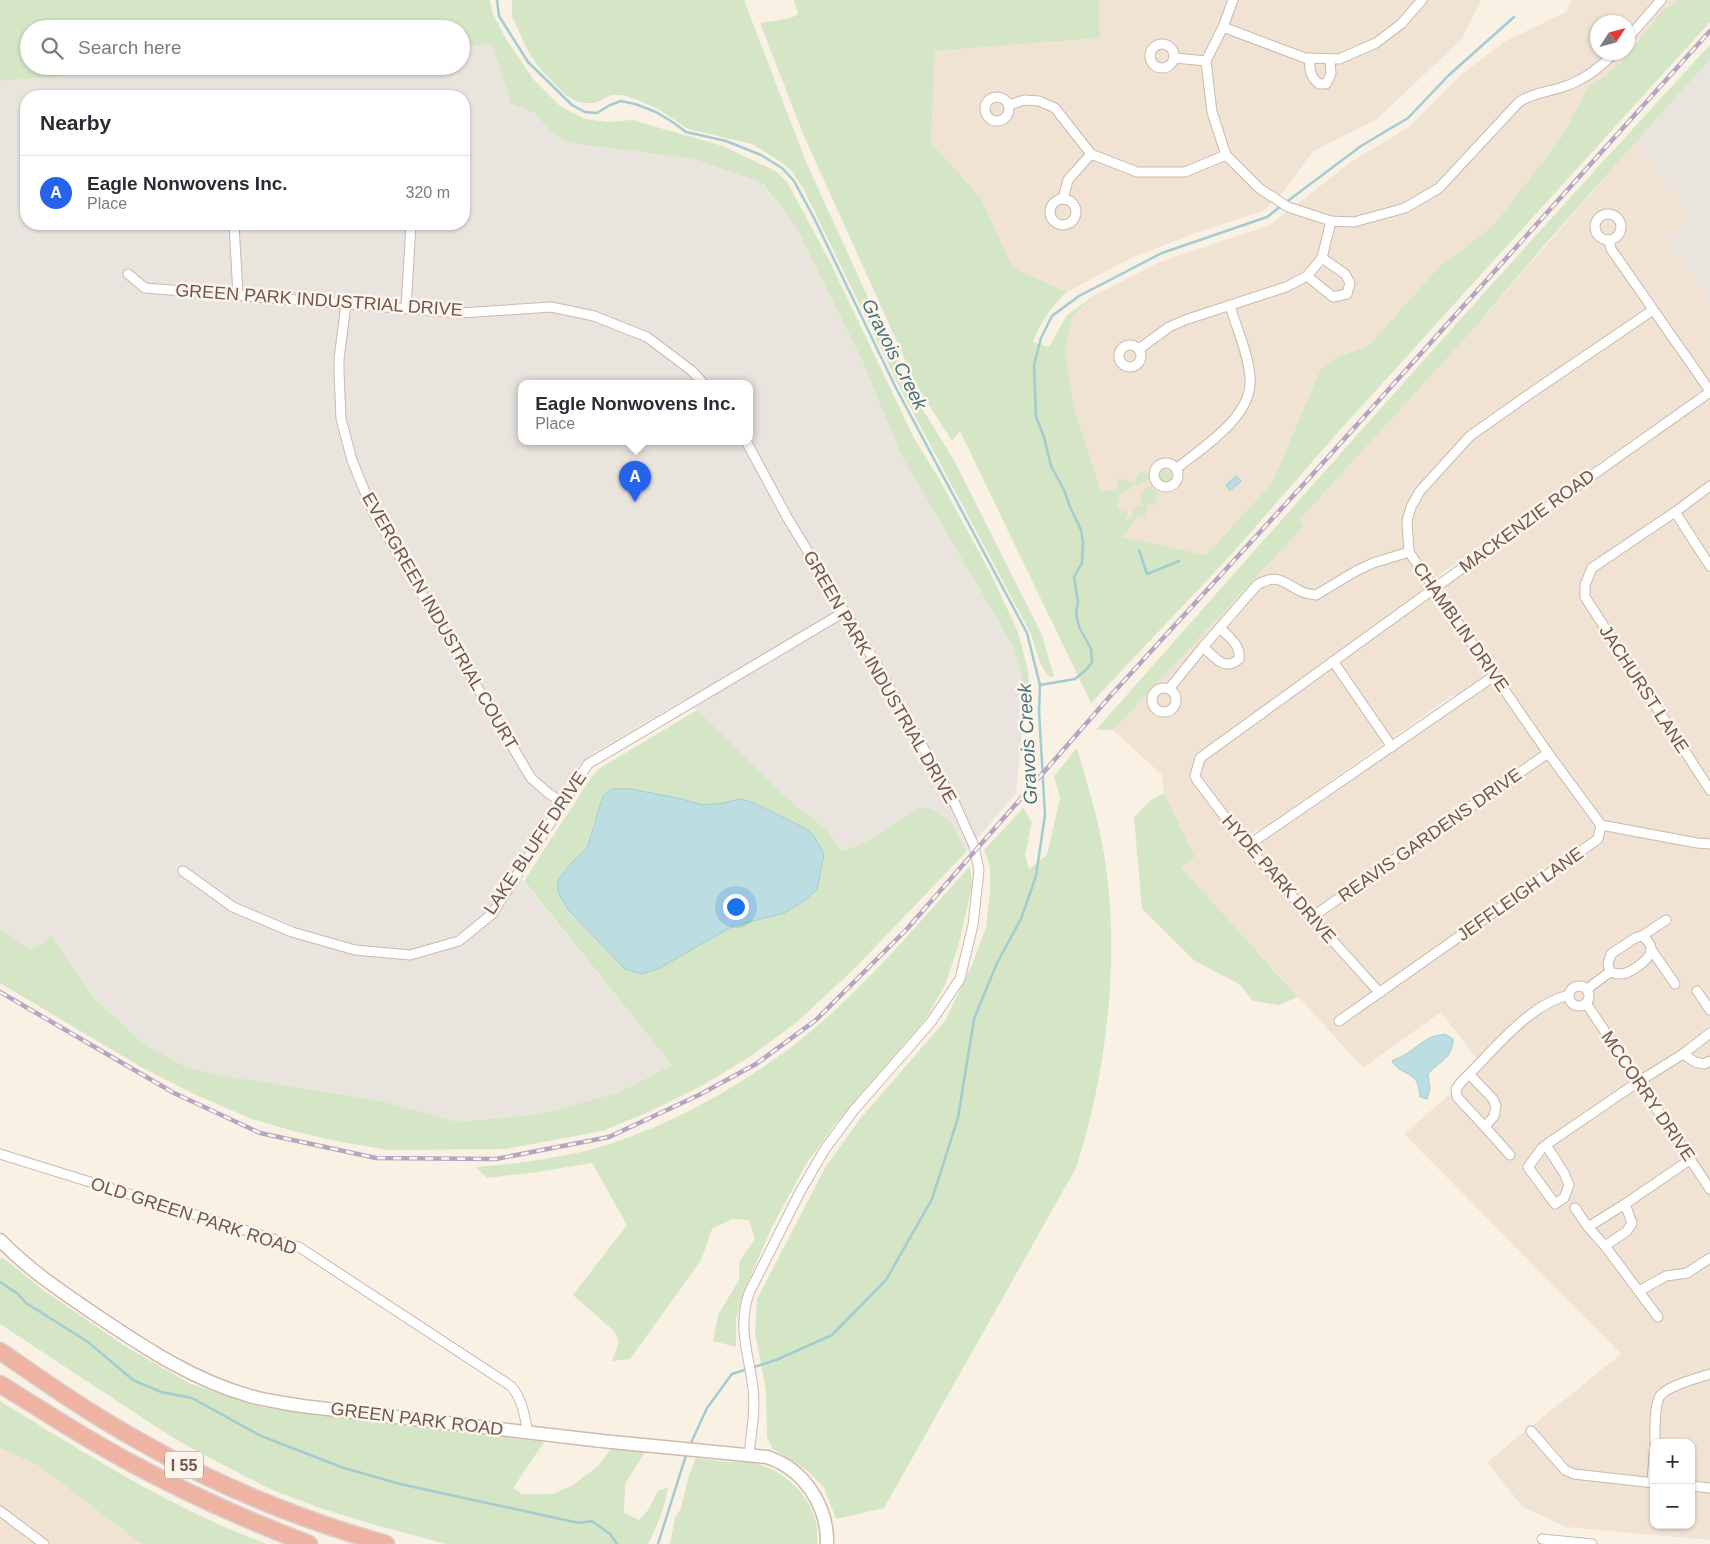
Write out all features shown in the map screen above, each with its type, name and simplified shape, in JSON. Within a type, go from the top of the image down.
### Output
[{"type":"highway","name":"I 55","points":[[0,1351],[99,1417],[183,1464],[274,1506],[319,1523],[386,1544]]},
{"type":"highway","name":"I 55","points":[[0,1384],[98,1444],[174,1486],[218,1507],[309,1544]]},
{"type":"street","points":[[1233,0],[1223,27],[1206,61],[1212,112],[1226,155],[1259,188],[1288,207],[1331,221],[1354,222],[1405,208],[1439,188],[1519,102],[1530,94],[1571,84],[1599,69],[1607,60]]},
{"type":"street","points":[[1223,27],[1305,58],[1339,59],[1376,43],[1401,24],[1422,0]]},
{"type":"street","points":[[1635,30],[1661,0]]},
{"type":"street","points":[[1175,58],[1206,61]]},
{"type":"street","points":[[1310,58],[1309,68],[1312,77],[1318,84],[1326,84],[1332,74],[1330,59]]},
{"type":"street","points":[[1008,105],[1024,100],[1039,100],[1055,108],[1091,154],[1137,172],[1185,172],[1226,155]]},
{"type":"street","points":[[1063,199],[1068,180],[1091,154]]},
{"type":"street","points":[[1139,349],[1169,327],[1185,320],[1286,287],[1307,276],[1322,258],[1331,221]]},
{"type":"street","points":[[234,230],[238,295]]},
{"type":"street","points":[[406,308],[411,230]]},
{"type":"street","points":[[1608,240],[1611,249],[1710,391]]},
{"type":"street","points":[[1307,276],[1333,297],[1347,294],[1350,283],[1344,274],[1322,258]]},
{"type":"street","name":"GREEN PARK INDUSTRIAL DRIVE","points":[[128,274],[145,288],[346,304],[461,312],[551,306],[594,316],[647,337],[692,371],[700,380]]},
{"type":"street","name":"EVERGREEN INDUSTRIAL COURT","points":[[346,304],[339,360],[341,419],[352,460],[373,512],[531,778],[563,803]]},
{"type":"street","points":[[1176,469],[1235,420],[1248,398],[1250,379],[1248,366],[1230,306]]},
{"type":"street","name":"CHAMBLIN DRIVE","points":[[1601,825],[1548,753],[1409,552],[1407,521],[1410,507],[1420,491],[1470,436],[1653,310]]},
{"type":"street","name":"MACKENZIE ROAD","points":[[1200,758],[1710,391]]},
{"type":"street","name":"GREEN PARK INDUSTRIAL DRIVE","points":[[748,445],[787,517],[877,665],[933,763],[955,804],[974,846],[979,870],[973,925],[960,979],[931,1022],[854,1110],[825,1149],[800,1192],[749,1293],[744,1307],[743,1318],[745,1344],[754,1398],[749,1455]]},
{"type":"street","points":[[1710,486],[1676,512],[1710,566]]},
{"type":"street","name":"JACHURST LANE","points":[[1676,512],[1592,568],[1585,585],[1585,597],[1710,790]]},
{"type":"street","points":[[1169,689],[1203,646],[1257,585],[1274,578],[1302,592],[1316,595],[1373,563],[1409,552]]},
{"type":"street","name":"LAKE BLUFF DRIVE","points":[[182,870],[233,906],[292,932],[355,950],[410,955],[460,941],[492,914],[588,764],[844,612]]},
{"type":"street","points":[[1203,646],[1221,663],[1227,665],[1239,659],[1240,652],[1237,646],[1220,628]]},
{"type":"street","points":[[1333,661],[1392,747]]},
{"type":"street","points":[[1247,846],[1494,676]]},
{"type":"street","name":"REAVIS GARDENS DRIVE","points":[[1312,917],[1548,753]]},
{"type":"street","name":"HYDE PARK DRIVE","points":[[1200,758],[1195,776],[1197,780],[1247,846],[1380,993]]},
{"type":"street","points":[[1601,825],[1710,844]]},
{"type":"street","name":"JEFFLEIGH LANE","points":[[1339,1020],[1598,839],[1601,825]]},
{"type":"street","points":[[1610,972],[1608,964],[1611,954],[1666,920]]},
{"type":"street","points":[[1642,936],[1648,941],[1651,949],[1674,984]]},
{"type":"street","points":[[1610,972],[1626,973],[1648,958],[1651,949]]},
{"type":"street","points":[[1587,989],[1610,972]]},
{"type":"street","points":[[1575,986],[1582,986],[1587,989],[1589,998],[1586,1004],[1580,1006],[1573,1004],[1569,996],[1570,991],[1575,986]]},
{"type":"street","points":[[1697,991],[1710,1010]]},
{"type":"street","points":[[1510,1155],[1457,1097],[1456,1089],[1510,1032],[1540,1009],[1569,996]]},
{"type":"street","name":"MCCORRY DRIVE","points":[[1586,1004],[1710,1189]]},
{"type":"street","points":[[1546,1146],[1570,1185],[1564,1198],[1555,1204],[1528,1166],[1542,1148],[1638,1082],[1683,1054],[1710,1033]]},
{"type":"street","points":[[1683,1054],[1695,1062],[1704,1064],[1710,1061]]},
{"type":"street","points":[[1470,1074],[1496,1106],[1494,1116],[1485,1127]]},
{"type":"street","name":"OLD GREEN PARK ROAD","points":[[0,1154],[299,1248],[511,1386],[518,1394],[523,1406],[528,1432]]},
{"type":"street","points":[[1588,1227],[1691,1159]]},
{"type":"street","points":[[1606,1246],[1627,1231],[1632,1223],[1625,1204]]},
{"type":"street","points":[[1575,1208],[1588,1227],[1606,1246],[1658,1317]]},
{"type":"street","name":"GREEN PARK ROAD","points":[[0,1240],[28,1267],[45,1280],[135,1341],[175,1366],[222,1388],[266,1400],[302,1406],[749,1455],[775,1460],[789,1468],[812,1491],[824,1514],[827,1544]]},
{"type":"street","points":[[1639,1291],[1666,1276],[1687,1273],[1710,1258]]},
{"type":"street","points":[[1655,1439],[1658,1402],[1661,1395],[1667,1390],[1710,1374]]},
{"type":"street","points":[[1531,1432],[1565,1470],[1574,1474],[1650,1482]]},
{"type":"street","points":[[1695,1486],[1710,1488]]},
{"type":"street","points":[[0,1511],[44,1544]]},
{"type":"street","points":[[1542,1539],[1592,1544]]},
{"type":"shaded area","points":[[1099,0],[1481,0],[1461,40],[1377,119],[1313,151],[1285,190],[1263,211],[1195,233],[1129,259],[1067,292],[1013,268],[981,198],[931,143],[935,51],[1100,38]]},
{"type":"shaded area","points":[[1572,0],[1679,0],[1662,11],[1635,45],[1635,15],[1590,15],[1590,60],[1623,60],[1607,75],[1588,87],[1561,138],[1493,226],[1440,266],[1368,346],[1333,359],[1321,368],[1272,483],[1206,555],[1119,537],[1101,492],[1074,407],[1065,352],[1072,317],[1095,295],[1160,262],[1270,225],[1351,162],[1409,127],[1461,75],[1504,42],[1566,12]]},
{"type":"shaded area","points":[[492,43],[511,104],[535,113],[548,129],[570,143],[695,159],[762,184],[795,225],[861,358],[901,455],[1014,648],[1026,692],[1016,793],[966,852],[950,820],[916,808],[876,837],[842,852],[826,830],[789,800],[685,699],[592,754],[582,762],[572,775],[514,870],[672,1065],[620,1092],[540,1114],[458,1122],[377,1100],[212,1074],[184,1066],[141,1042],[92,996],[52,936],[31,950],[0,928],[0,81],[78,75],[470,75],[470,45]]},
{"type":"shaded area","points":[[1710,59],[1710,301],[1667,239],[1692,221],[1637,141]]},
{"type":"shaded area","points":[[1637,141],[1692,221],[1667,239],[1710,301],[1710,386],[1441,574],[1414,597],[1710,398],[1710,1540],[1565,1527],[1522,1506],[1487,1462],[1621,1354],[1404,1134],[1451,1093],[1452,1084],[1476,1058],[1441,1012],[1363,1068],[1181,867],[1195,857],[1164,793],[1162,775],[1113,730],[1302,527],[1298,520],[1470,333]],"holes":[[[1453,695],[1459,703],[1244,852],[1229,833],[1239,827],[1244,833],[1249,834],[1262,829]]]},
{"type":"shaded area","points":[[0,1448],[39,1466],[136,1540],[144,1544],[0,1544]]},
{"type":"green space","points":[[0,0],[490,0],[493,15],[508,42],[534,80],[560,106],[585,119],[608,122],[632,120],[723,146],[777,172],[787,182],[829,260],[914,438],[989,570],[1018,632],[1028,671],[1029,684],[1026,692],[1014,648],[901,455],[861,358],[795,225],[763,184],[695,159],[570,143],[548,129],[535,113],[511,104],[492,44],[470,45],[470,20],[20,20],[20,75],[78,75],[0,81]]},
{"type":"green space","points":[[512,0],[744,0],[806,162],[909,387],[955,462],[1042,635],[1054,677],[1048,676],[1040,663],[1031,634],[901,390],[805,192],[792,171],[752,144],[688,129],[658,109],[638,100],[622,95],[611,95],[595,103],[587,103],[578,102],[567,96],[541,70],[528,51],[512,16]]},
{"type":"green space","points":[[794,0],[1099,0],[1100,38],[935,51],[931,143],[981,198],[1013,268],[1067,292],[1047,315],[1033,342],[1049,347],[1067,315],[1095,295],[1072,317],[1065,352],[1074,407],[1101,492],[1117,489],[1119,478],[1134,483],[1141,471],[1149,474],[1149,479],[1138,486],[1136,484],[1118,497],[1120,500],[1116,502],[1120,510],[1124,513],[1127,511],[1128,513],[1126,521],[1132,517],[1132,510],[1140,505],[1144,506],[1140,495],[1144,489],[1151,486],[1156,493],[1159,493],[1155,505],[1147,505],[1145,518],[1138,516],[1122,537],[1206,555],[1272,483],[1321,368],[1333,359],[1368,346],[1440,266],[1493,226],[1561,138],[1588,87],[1607,75],[1623,60],[1635,60],[1635,45],[1662,11],[1679,0],[1710,0],[1710,22],[1340,430],[1229,557],[1091,703],[960,431],[952,441],[917,386],[804,136],[760,23],[791,18],[798,14]]},
{"type":"green space","points":[[1710,45],[1710,59],[1548,241],[1470,333],[1299,520],[1303,527],[1113,730],[1096,730],[1478,300]]},
{"type":"green space","points":[[1165,470],[1170,472],[1172,477],[1170,482],[1165,484],[1160,482],[1158,477],[1160,472]]},
{"type":"green space","points":[[697,710],[789,800],[827,830],[842,852],[876,837],[916,808],[930,809],[950,820],[966,852],[855,968],[797,1022],[751,1056],[703,1085],[651,1111],[602,1131],[505,1149],[389,1150],[336,1141],[252,1119],[196,1095],[141,1067],[0,983],[0,928],[31,950],[52,936],[92,996],[141,1042],[184,1066],[212,1074],[377,1100],[458,1122],[540,1114],[620,1092],[672,1065],[524,881],[592,776],[600,768]],"holes":[[[667,796],[703,805],[742,799],[787,820],[824,854],[817,889],[784,913],[733,926],[658,969],[642,974],[625,969],[569,912],[572,862],[587,848],[595,818]]]},
{"type":"green space","points":[[1077,748],[1105,859],[1109,897],[1111,975],[1103,1055],[1096,1094],[1076,1168],[884,1508],[836,1519],[824,1488],[808,1471],[772,1448],[767,1437],[766,1390],[755,1333],[757,1299],[825,1168],[859,1120],[945,1021],[972,965],[986,928],[990,891],[990,866],[984,850],[1023,808],[1032,822],[1025,855],[1029,869],[1047,855],[1060,798],[1054,776]]},
{"type":"green space","points":[[1164,793],[1195,857],[1181,867],[1298,997],[1279,1005],[1253,1001],[1239,984],[1195,961],[1142,909],[1134,817],[1150,801]]},
{"type":"green space","points":[[970,866],[972,886],[958,947],[945,985],[925,1020],[837,1122],[806,1164],[771,1229],[743,1294],[736,1319],[736,1347],[713,1341],[718,1315],[739,1280],[739,1262],[755,1239],[749,1220],[732,1219],[712,1229],[701,1260],[630,1359],[612,1361],[619,1342],[614,1331],[573,1295],[627,1225],[592,1163],[487,1178],[476,1167],[555,1157],[581,1152],[614,1142],[682,1115],[747,1078],[807,1035],[851,995],[903,941]]},
{"type":"green space","points":[[2,1257],[43,1290],[125,1346],[189,1383],[220,1394],[265,1408],[544,1442],[513,1488],[522,1494],[553,1494],[573,1485],[598,1466],[611,1449],[645,1452],[625,1484],[624,1513],[639,1520],[648,1510],[658,1491],[668,1487],[657,1524],[648,1544],[446,1544],[320,1508],[268,1488],[196,1451],[161,1430],[0,1324],[0,1259]]},
{"type":"green space","points":[[0,1401],[97,1460],[163,1497],[232,1530],[267,1544],[144,1544],[136,1540],[39,1466],[0,1448]]},
{"type":"green space","points":[[696,1458],[727,1462],[751,1462],[780,1474],[801,1492],[809,1504],[817,1530],[817,1544],[670,1544],[675,1518],[681,1508],[689,1475]]},
{"type":"water","points":[[1236,476],[1241,481],[1230,491],[1226,485]]},
{"type":"water","points":[[613,789],[631,789],[703,805],[741,799],[754,803],[805,828],[814,836],[824,854],[817,889],[804,901],[784,913],[733,926],[658,969],[642,974],[625,969],[569,911],[558,892],[558,881],[572,862],[587,848],[603,796]]},
{"type":"water","points":[[1445,1034],[1453,1039],[1452,1046],[1448,1056],[1428,1074],[1430,1089],[1427,1099],[1420,1097],[1417,1082],[1409,1074],[1400,1070],[1392,1061],[1428,1039]]},
{"type":"waterway","name":"Gravois Creek","points":[[497,0],[499,16],[528,62],[572,105],[585,112],[597,113],[621,101],[635,104],[656,112],[686,132],[726,141],[761,155],[782,168],[794,181],[814,218],[896,388],[1027,633],[1040,685],[1039,711],[1045,815],[1036,876],[1021,919],[997,963],[974,1019],[958,1118],[932,1199],[886,1280],[832,1335],[776,1360],[732,1374],[707,1408],[690,1445]]},
{"type":"waterway","points":[[1285,203],[1361,146],[1408,118],[1449,75],[1514,17]]},
{"type":"waterway","points":[[1040,685],[1075,679],[1092,662],[1091,649],[1079,627],[1076,613],[1078,602],[1074,577],[1082,563],[1083,542],[1081,530],[1064,490],[1051,466],[1044,437],[1036,417],[1034,365],[1041,338],[1052,316],[1079,296],[1162,253],[1267,217],[1281,206]]},
{"type":"waterway","points":[[1139,550],[1147,574],[1179,561]]},
{"type":"waterway","points":[[0,1282],[18,1294],[26,1303],[88,1342],[133,1380],[161,1392],[192,1398],[261,1436],[344,1468],[400,1484],[579,1523],[592,1521],[610,1534],[617,1544]]},
{"type":"waterway","name":"Gravois Creek","points":[[658,1544],[687,1452]]},
{"type":"railway","points":[[0,992],[174,1093],[260,1133],[376,1158],[496,1159],[609,1137],[699,1095],[756,1064],[816,1020],[906,930],[1112,694],[1303,485],[1710,31]]},
{"type":"place","name":"Eagle Nonwovens Inc.","points":[[635,502]]}]
